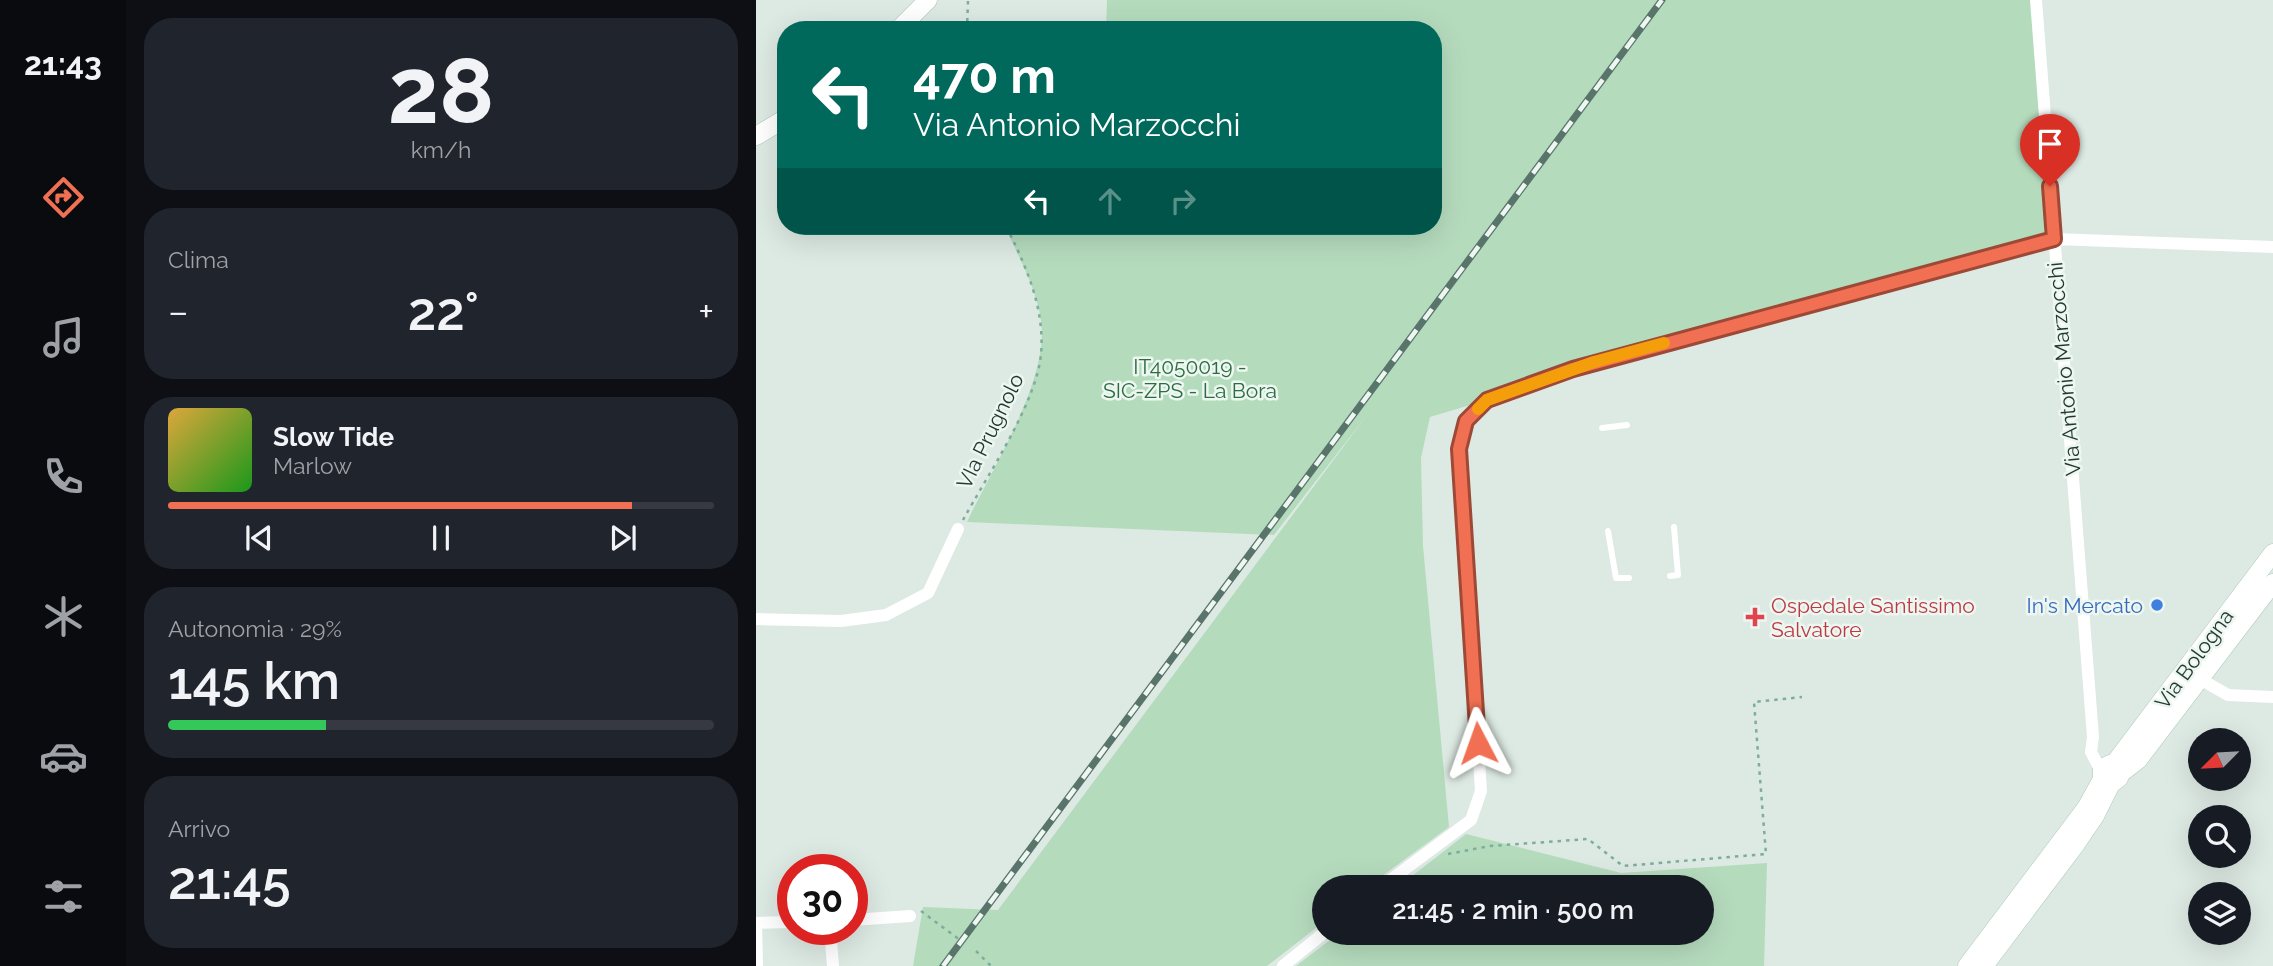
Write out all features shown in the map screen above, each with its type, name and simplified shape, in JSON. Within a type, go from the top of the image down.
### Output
[{"type":"main road","points":[[907,21],[928,0]]},
{"type":"main road","points":[[756,136],[777,123]]},
{"type":"main road","name":"Via Bologna","points":[[1967,966],[2273,553]]},
{"type":"main road","name":"Via Bologna","points":[[1984,966],[2095,816],[2110,773],[2138,761],[2273,583]]},
{"type":"street","name":"Via Antonio Marzocchi","points":[[2036,0],[2093,737],[2091,752],[2110,773]]},
{"type":"street","points":[[1397,875],[1471,820],[1481,791],[1459,449],[1466,421],[1487,400],[1594,362],[2054,239],[2273,247]]},
{"type":"street","points":[[756,619],[841,621],[886,615],[928,593],[958,529]]},
{"type":"street","points":[[2200,679],[2228,695],[2273,697]]},
{"type":"street","points":[[1989,936],[2002,932],[2022,907],[2030,904]]},
{"type":"street","points":[[868,919],[910,916]]},
{"type":"street","points":[[757,965],[756,923],[777,922]]},
{"type":"street","points":[[1283,966],[1312,943]]},
{"type":"street","points":[[831,945],[833,966]]},
{"type":"lane","points":[[1602,428],[1627,425]]},
{"type":"lane","points":[[1670,576],[1678,575],[1674,527]]},
{"type":"lane","points":[[1608,531],[1616,578],[1629,578]]},
{"type":"path","points":[[967,21],[968,0]]},
{"type":"path","name":"VIa Prugnolo","points":[[958,529],[1022,413],[1041,355],[1038,305],[1026,266],[1010,235]]},
{"type":"path","points":[[1444,854],[1490,846],[1588,839],[1623,866],[1766,854],[1754,702],[1802,696]]},
{"type":"path","points":[[976,951],[991,966]]},
{"type":"green space","name":"IT4050019 - SIC-ZPS - La Bora","points":[[1107,0],[2033,0],[2046,222],[2044,243],[1706,334],[1430,417],[1421,458],[1423,546],[1449,827],[1383,875],[1312,875],[1312,931],[1267,966],[913,966],[923,907],[998,910],[1367,415],[1274,535],[967,522],[1025,404],[1040,355],[1042,332],[1038,304],[1009,235],[1442,235],[1442,21],[1106,21]]},
{"type":"green space","points":[[1466,834],[1621,873],[1767,863],[1764,966],[1296,966],[1323,945],[1714,945],[1714,875],[1413,875]]},
{"type":"railway","points":[[943,966],[1662,0]]},
{"type":"slow traffic","points":[[1478,409],[1487,400],[1594,362],[1664,343]]},
{"type":"place","name":"In's Mercato","points":[[2157,605]]},
{"type":"place","name":"Ospedale Santissimo Salvatore","points":[[1755,617]]},
{"type":"route","points":[[1478,743],[1459,449],[1466,421],[1487,400],[1594,362],[2054,239],[2050,186]]}]
